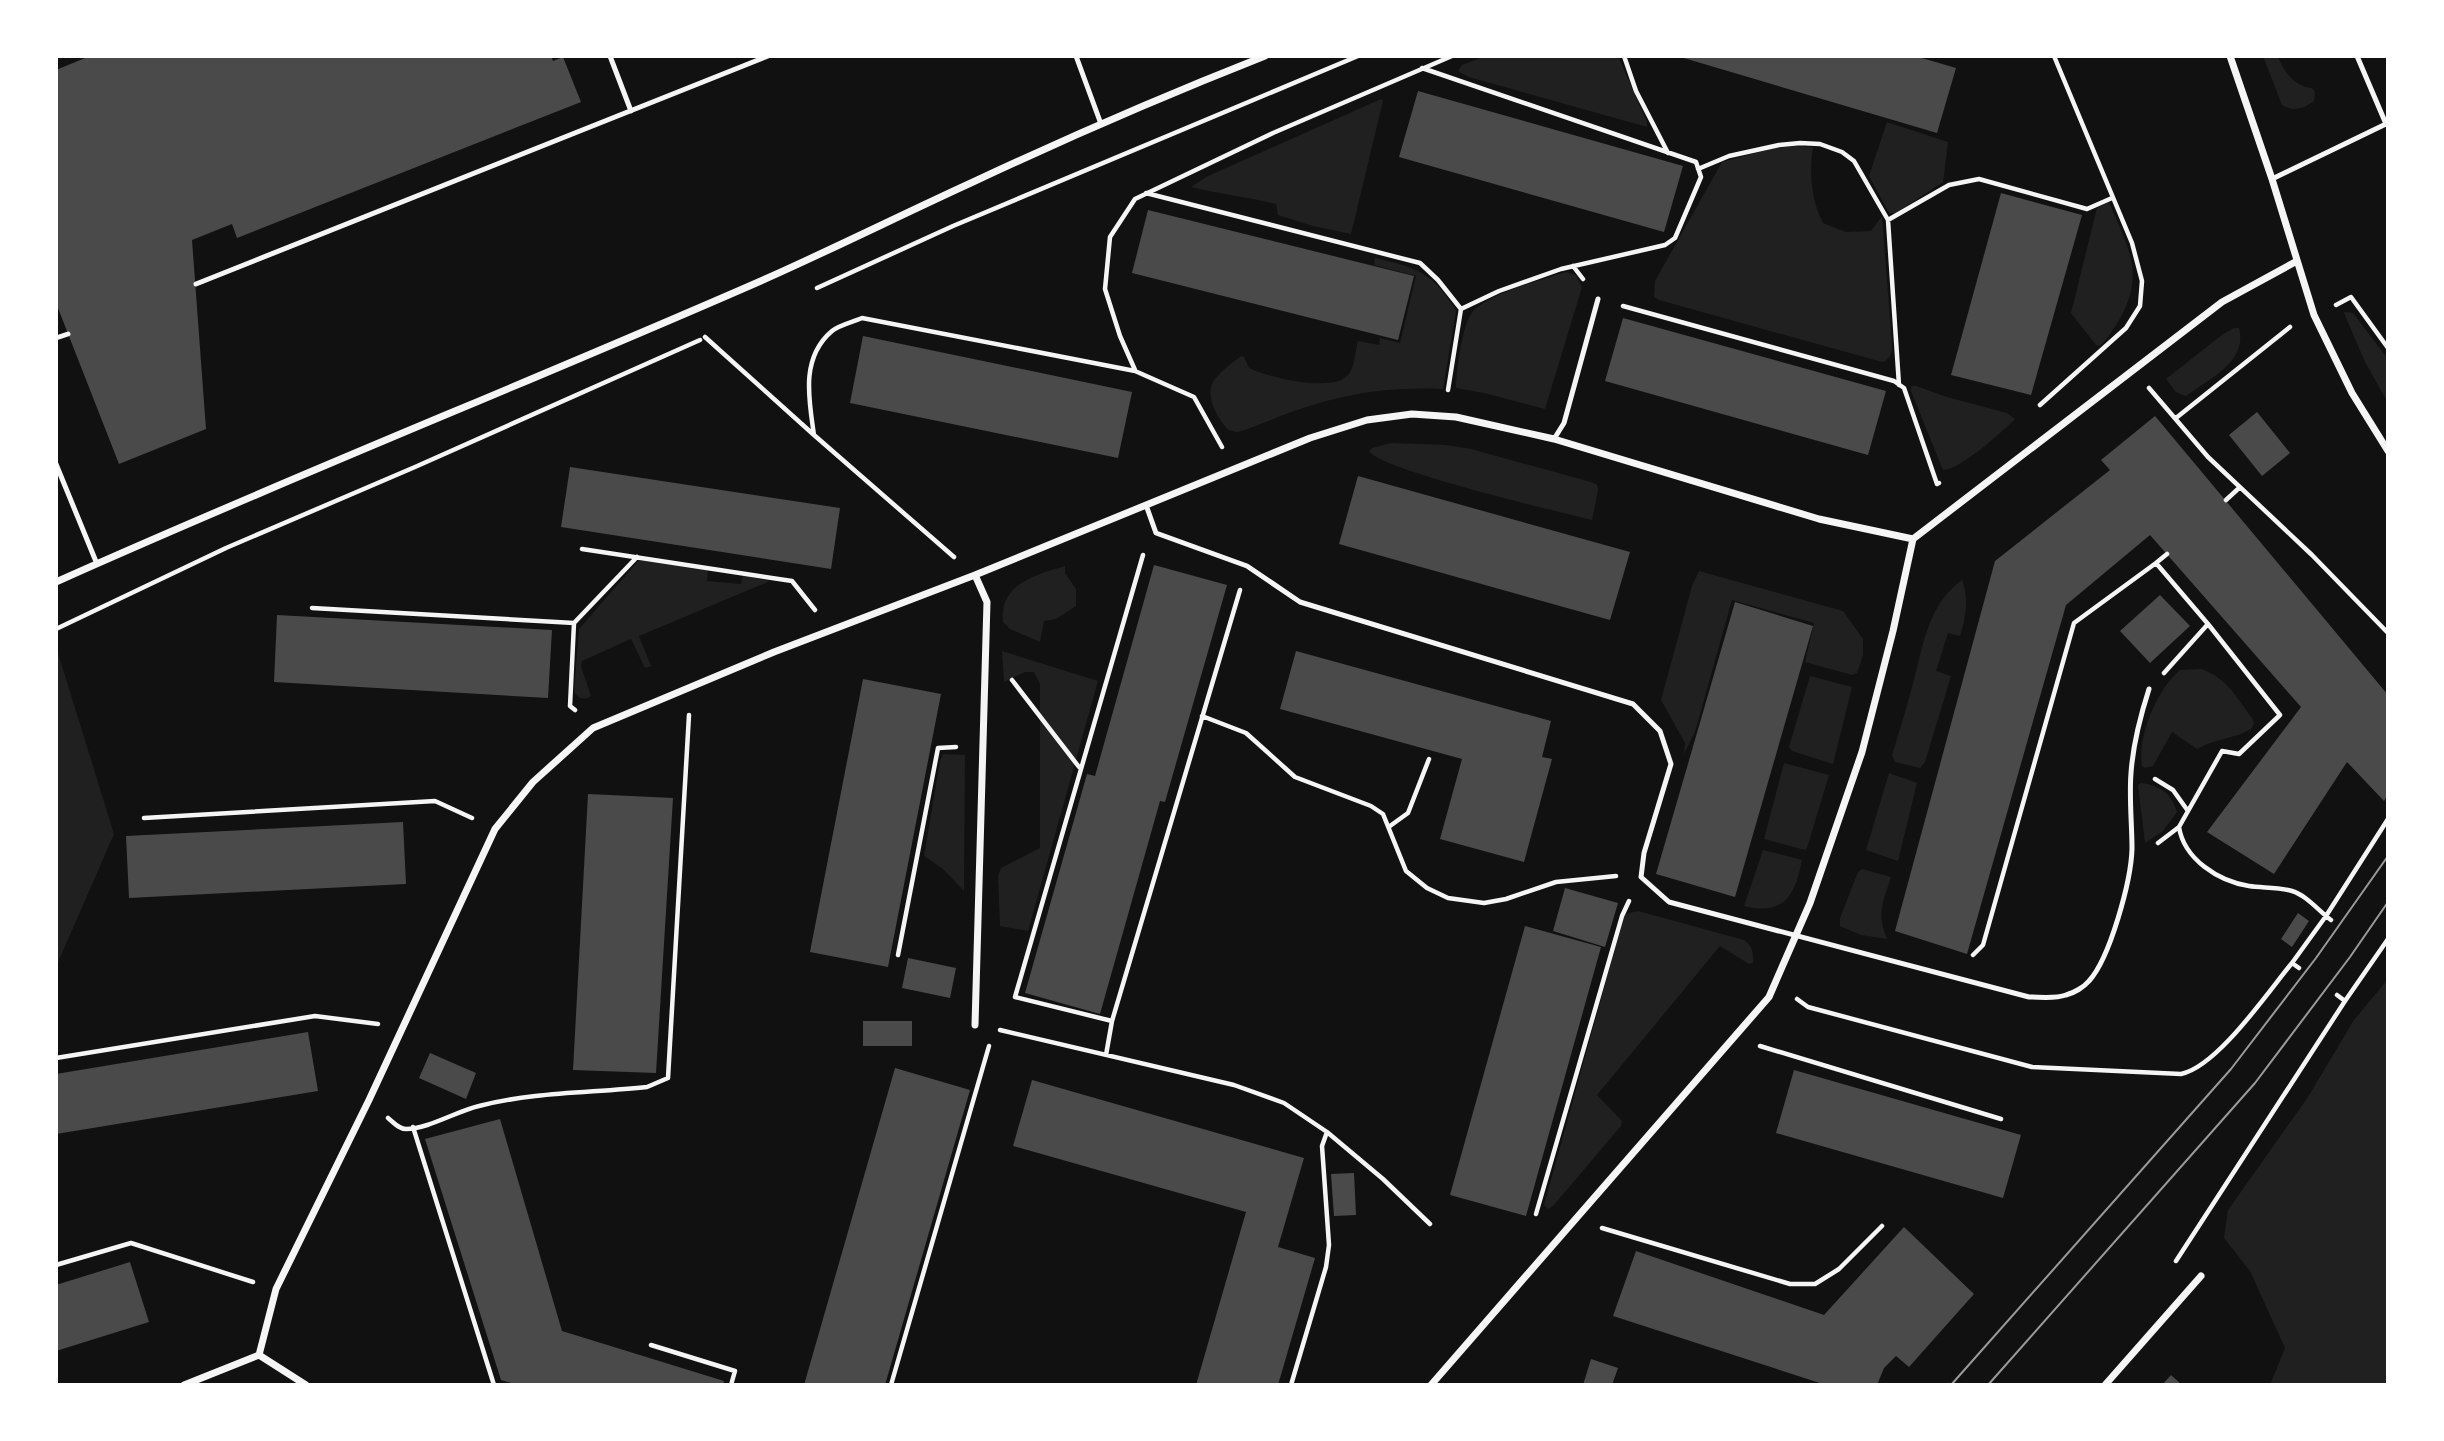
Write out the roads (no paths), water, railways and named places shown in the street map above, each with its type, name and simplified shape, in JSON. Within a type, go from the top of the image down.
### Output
[{"type":"street","points":[[56,582],[221,509],[367,450],[765,279],[1101,124],[1265,56]]},
{"type":"street","points":[[2230,56],[2314,315],[2352,393],[2388,451]]},
{"type":"street","points":[[1431,1385],[1769,997],[1810,903],[1862,752],[1913,539],[2222,302],[2297,261]]},
{"type":"street","points":[[259,1355],[276,1289],[369,1100],[495,829],[533,782],[593,728],[691,686],[975,575],[1310,438],[1367,419],[1412,415],[1456,417],[1553,439],[1819,519],[1913,539]]},
{"type":"street","points":[[975,575],[987,602],[975,1026]]},
{"type":"street","points":[[2105,1385],[2201,1276]]},
{"type":"street","points":[[184,1385],[259,1355]]},
{"type":"street","points":[[259,1355],[306,1385]]},
{"type":"lane","points":[[610,56],[631,111]]},
{"type":"lane","points":[[196,284],[768,56]]},
{"type":"lane","points":[[1076,56],[1101,124]]},
{"type":"lane","points":[[2272,180],[2387,123],[2357,56]]},
{"type":"lane","points":[[1553,439],[1564,423],[1598,299]]},
{"type":"lane","points":[[56,338],[68,334]]},
{"type":"lane","points":[[56,464],[97,564]]},
{"type":"lane","points":[[1146,505],[1156,533],[1247,566],[1300,603],[1633,704],[1660,731],[1671,764],[1644,853],[1641,877],[1669,902],[2029,997],[2066,996],[2077,990],[2090,981],[2104,953],[2127,891],[2132,850],[2131,772],[2136,730],[2149,689]]},
{"type":"tram line","points":[[1951,1385],[2231,1069],[2316,958],[2388,856]]},
{"type":"tram line","points":[[1988,1385],[2255,1083],[2388,902]]}]
